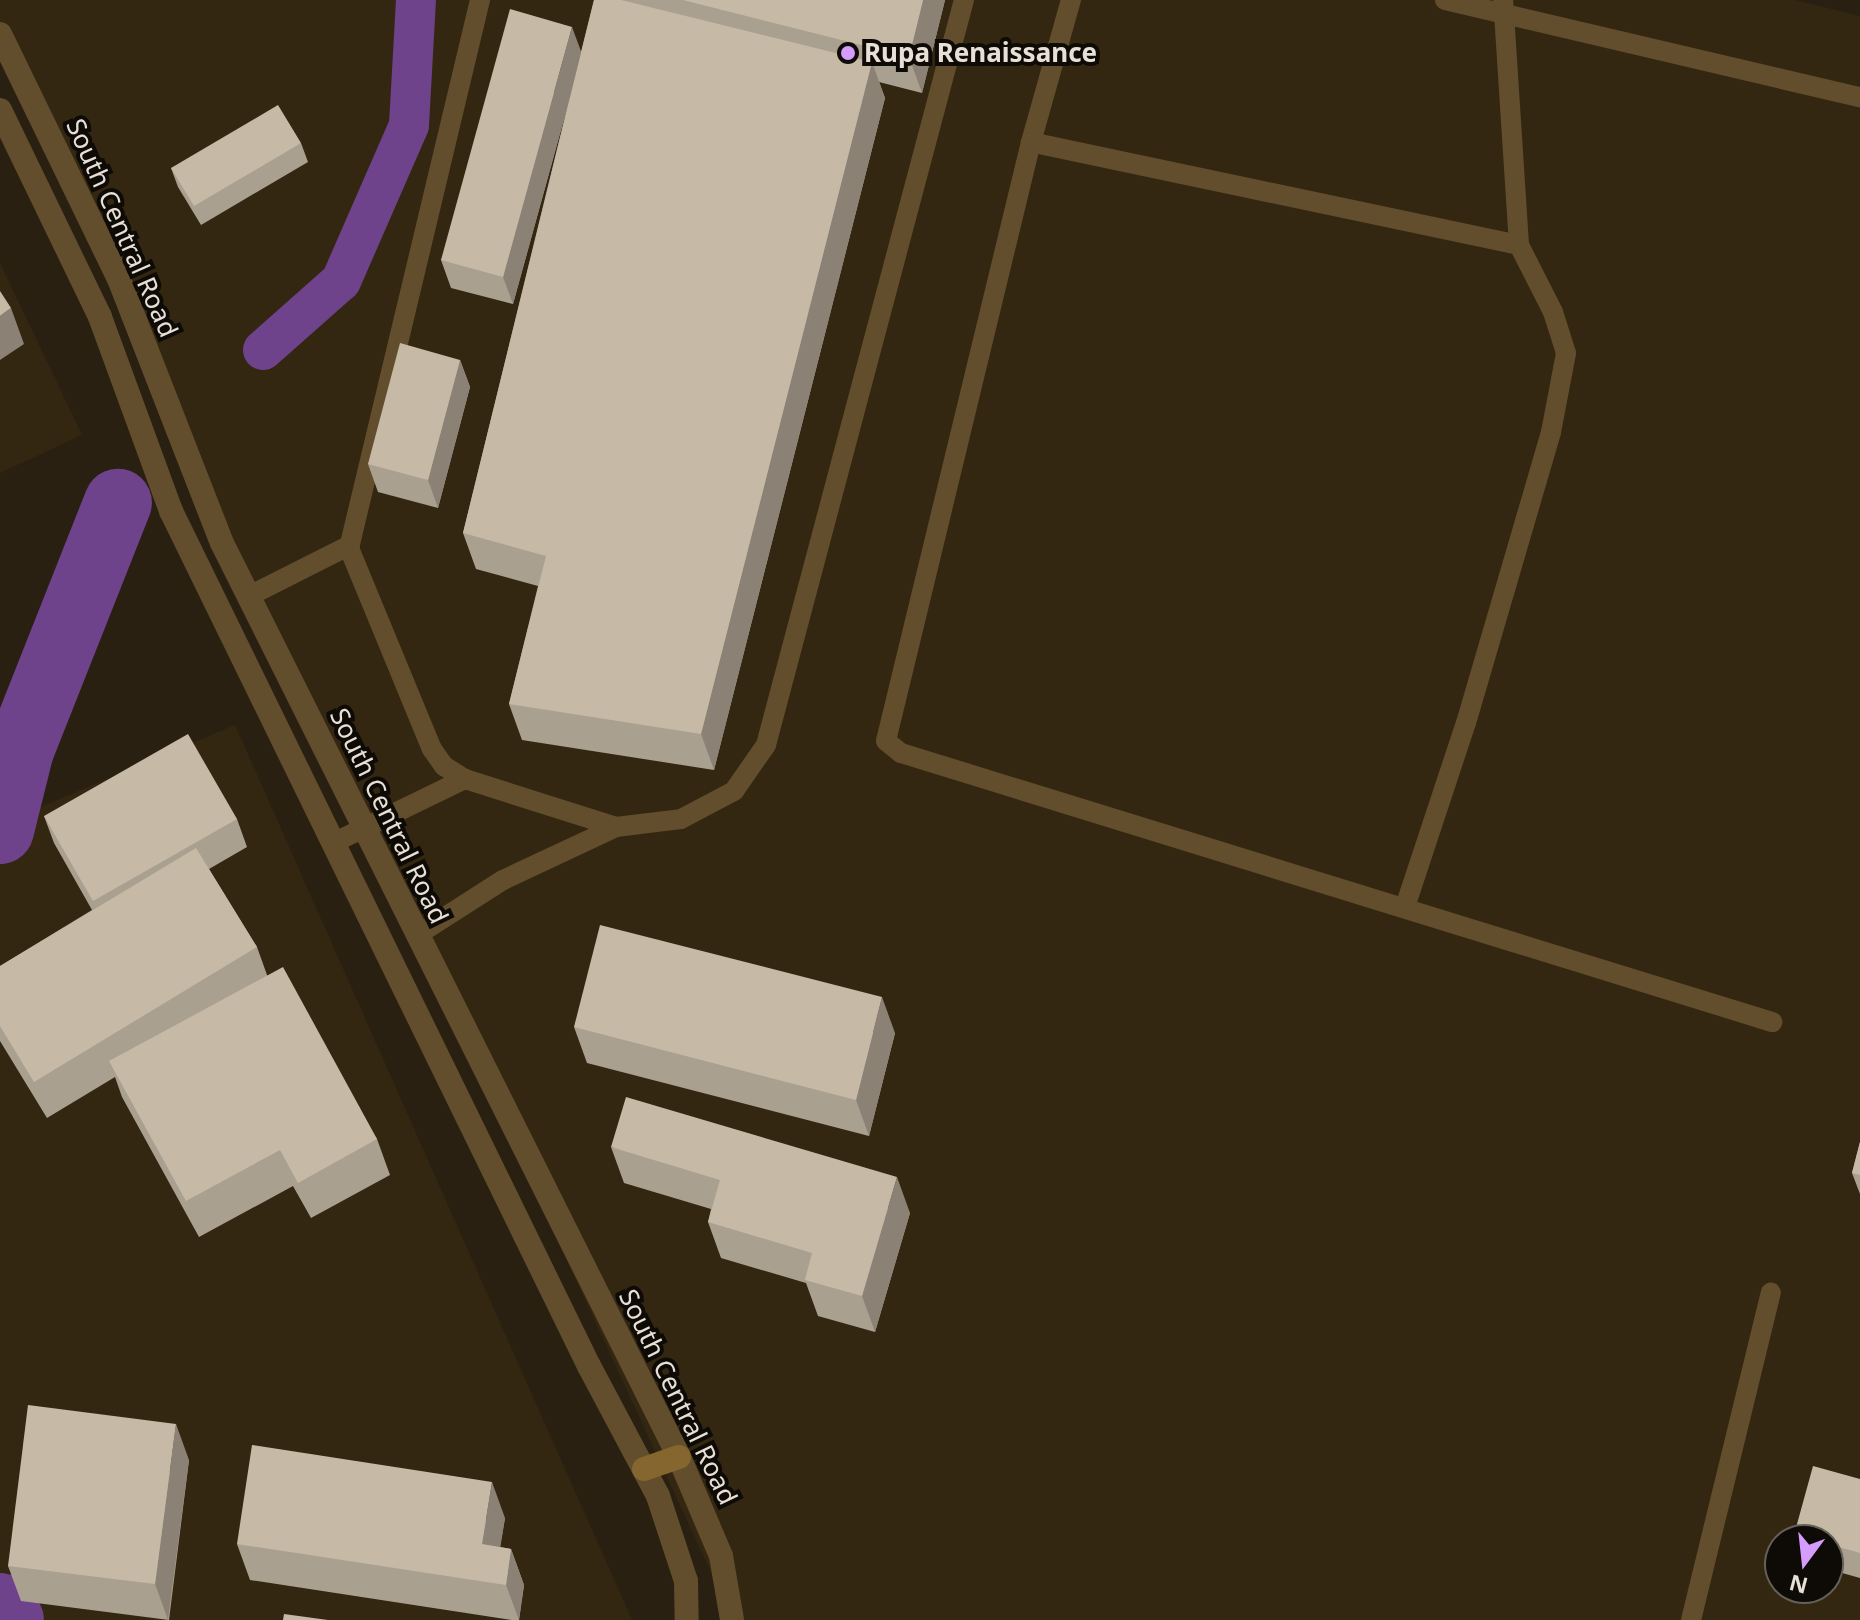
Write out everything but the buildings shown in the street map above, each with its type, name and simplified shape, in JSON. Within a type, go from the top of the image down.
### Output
[{"type":"main road","points":[[644,1469],[679,1457]]},
{"type":"street","name":"South Central Road","points":[[0,34],[119,279],[222,543],[679,1457],[721,1556],[732,1620]]},
{"type":"street","points":[[0,110],[100,317],[171,511],[644,1469],[686,1581],[687,1620]]},
{"type":"lane","points":[[480,0],[350,545],[432,749],[444,766],[465,779],[616,827]]},
{"type":"lane","points":[[417,935],[503,880],[616,827],[681,819],[734,791],[766,745],[964,0]]},
{"type":"lane","points":[[1071,0],[1031,142],[886,741],[901,753],[1772,1022]]},
{"type":"lane","points":[[1445,0],[1503,6],[1860,97]]},
{"type":"lane","points":[[1405,907],[1466,723],[1561,392],[1566,353],[1553,312],[1519,245],[1503,6]]},
{"type":"lane","points":[[1031,142],[1519,245]]},
{"type":"lane","points":[[249,596],[350,545]]},
{"type":"lane","points":[[333,843],[366,831],[465,779]]},
{"type":"lane","points":[[1691,1620],[1771,1293]]},
{"type":"shaded area","points":[[0,0],[1795,0],[1860,16],[1860,1620],[733,1620],[0,33]]},
{"type":"shaded area","points":[[0,263],[82,435],[0,473]]},
{"type":"shaded area","points":[[235,725],[632,1620],[0,1620],[0,824]]},
{"type":"waterway","points":[[263,350],[341,281],[409,125],[416,0]]},
{"type":"waterway","points":[[0,830],[20,750],[118,503]]},
{"type":"waterway","points":[[0,744],[20,750]]},
{"type":"waterway","points":[[0,1607],[10,1620]]},
{"type":"place","name":"Rupa Renaissance","points":[[848,53]]}]
